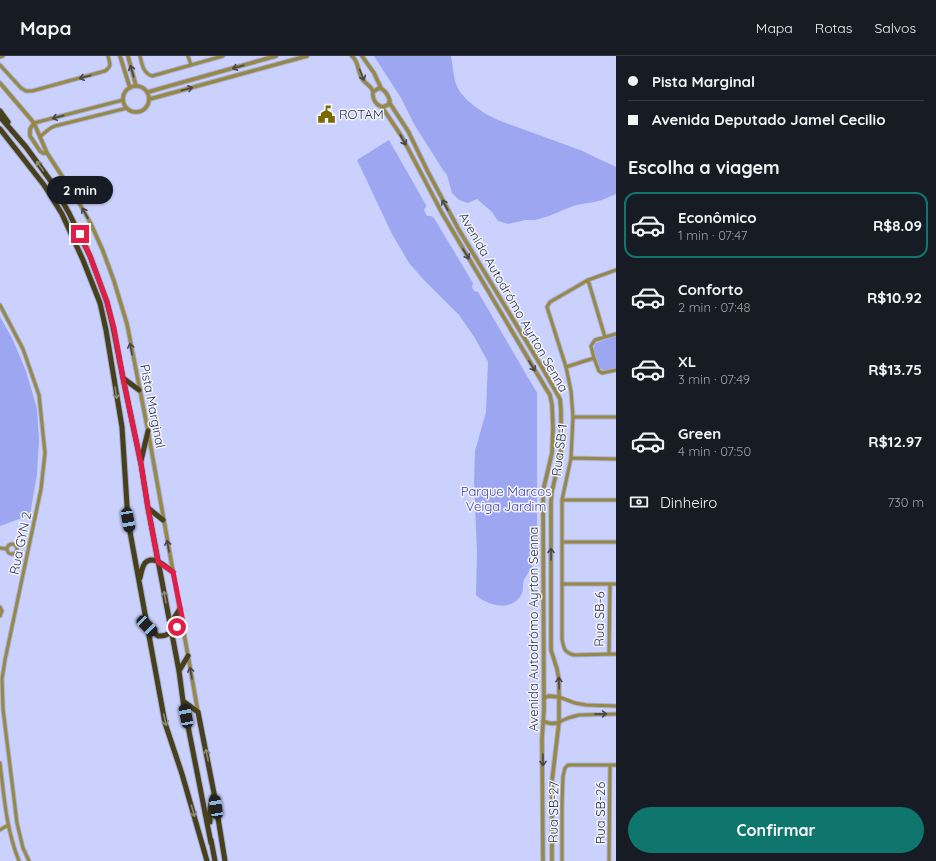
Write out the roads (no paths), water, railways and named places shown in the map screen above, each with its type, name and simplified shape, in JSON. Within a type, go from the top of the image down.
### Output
[{"type":"highway","points":[[0,111],[50,180],[70,213],[90,256],[107,302],[114,328],[141,464],[183,702],[215,861]]},
{"type":"highway","points":[[0,117],[26,147]]},
{"type":"highway","points":[[0,130],[44,185],[62,214],[83,260],[100,303],[122,427],[128,520],[165,723],[182,774],[207,861]]},
{"type":"highway","points":[[123,378],[139,390]]},
{"type":"highway","points":[[141,464],[148,431]]},
{"type":"highway","points":[[148,508],[163,520]]},
{"type":"highway","points":[[140,581],[144,564],[151,560],[158,562],[173,572]]},
{"type":"highway","points":[[170,624],[180,609]]},
{"type":"highway","points":[[147,626],[158,636],[166,636],[172,633],[183,622]]},
{"type":"highway","points":[[178,671],[188,656]]},
{"type":"highway","points":[[183,702],[198,712],[214,793],[225,861]]},
{"type":"highway","points":[[211,843],[210,808],[214,793]]},
{"type":"street","points":[[0,65],[21,88],[32,92],[105,71],[109,68],[110,63],[108,56]]},
{"type":"street","points":[[120,56],[130,88]]},
{"type":"street","points":[[128,56],[136,86]]},
{"type":"street","points":[[140,56],[144,70],[148,75],[152,76],[224,56]]},
{"type":"street","points":[[188,56],[191,65]]},
{"type":"street","points":[[148,92],[276,56]]},
{"type":"street","points":[[150,99],[307,56]]},
{"type":"street","name":"Avenida Autodrómo Ayrton Senna","points":[[352,56],[358,65],[363,80],[372,88],[372,96],[375,101],[382,107],[402,137],[435,201],[545,387],[551,400],[553,416],[552,453],[543,491],[543,861]]},
{"type":"street","name":"Avenida Autodrómo Ayrton Senna","points":[[362,56],[374,73],[381,88],[386,93],[390,101],[389,102],[408,131],[459,230],[560,399],[561,452],[551,502],[551,650],[559,680],[559,722],[552,781],[552,861]]},
{"type":"street","name":"Pista Marginal","points":[[0,83],[34,123],[47,153],[77,199],[91,224],[109,266],[120,299],[148,431],[198,712]]},
{"type":"street","points":[[136,86],[143,88],[148,92],[150,99],[147,107],[139,112],[134,112],[127,108],[123,100],[125,93],[130,88],[136,86]]},
{"type":"street","points":[[373,92],[381,88]]},
{"type":"street","points":[[47,153],[40,151],[30,136],[30,128],[34,123],[123,100]]},
{"type":"street","points":[[382,107],[388,105],[389,102]]},
{"type":"street","points":[[40,137],[50,128],[55,126],[127,108]]},
{"type":"street","name":"Rua SB-1","points":[[616,270],[588,280],[550,302],[547,307],[566,367],[571,391],[573,417],[571,458],[562,500],[562,639],[564,648],[568,653],[574,655],[616,654]]},
{"type":"street","points":[[588,280],[605,337]]},
{"type":"street","name":"Rua GYN 2","points":[[0,306],[23,349],[39,395],[45,453],[42,489],[2,679],[2,709],[17,823],[23,848],[29,861]]},
{"type":"street","points":[[506,322],[513,319]]},
{"type":"street","points":[[616,334],[595,340],[591,346],[599,371],[602,373],[616,371]]},
{"type":"street","points":[[566,367],[594,358]]},
{"type":"street","points":[[573,417],[616,417]]},
{"type":"street","points":[[571,458],[616,459]]},
{"type":"street","points":[[562,500],[616,500]]},
{"type":"street","points":[[562,542],[616,542]]},
{"type":"street","points":[[0,548],[7,549]]},
{"type":"street","points":[[562,584],[616,584]]},
{"type":"street","name":"Rua SB-6","points":[[609,654],[610,584]]},
{"type":"street","points":[[0,607],[2,611],[0,616]]},
{"type":"street","points":[[544,698],[549,696],[559,697],[574,703],[586,705],[616,706]]},
{"type":"street","points":[[543,721],[552,724],[579,715],[616,714]]},
{"type":"street","points":[[0,763],[8,825],[19,861]]},
{"type":"street","name":"Rua SB-27","points":[[562,861],[562,805],[563,776],[565,768],[568,765],[616,765]]},
{"type":"street","name":"Rua SB-26","points":[[610,765],[610,861]]},
{"type":"street","points":[[0,830],[8,825]]},
{"type":"place","name":"ROTAM","points":[[326,114]]},
{"type":"park label","name":"Parque Marcos Veiga Jardim","points":[[506,498]]}]
